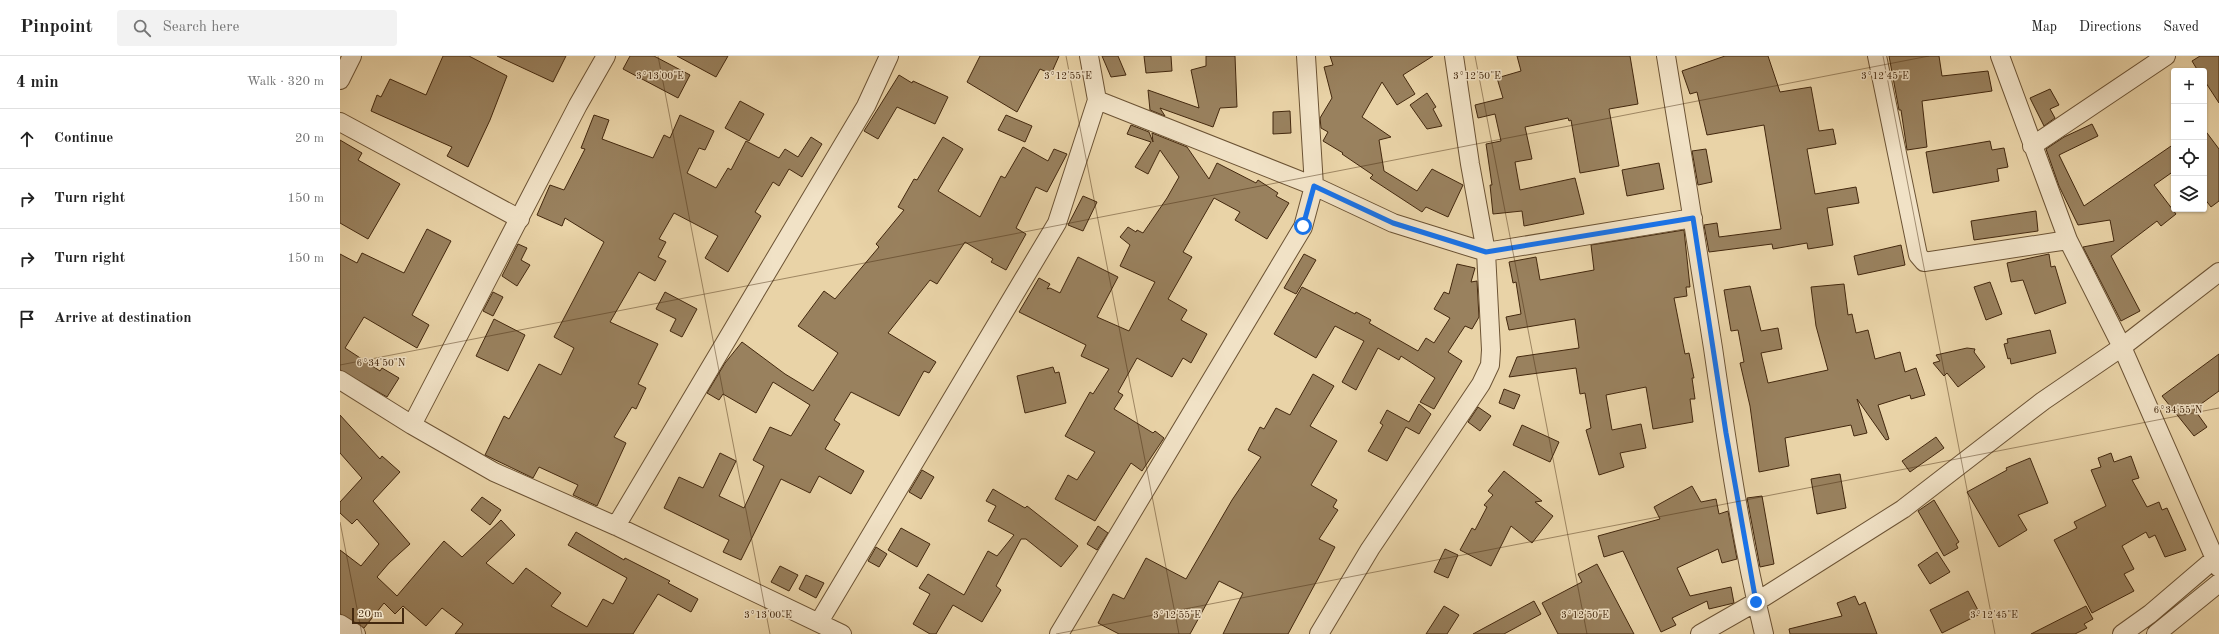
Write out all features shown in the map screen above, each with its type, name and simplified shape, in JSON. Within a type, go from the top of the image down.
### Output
[{"type":"street","points":[[340,80],[352,56]]},
{"type":"street","points":[[412,425],[578,105],[606,56]]},
{"type":"street","points":[[616,526],[866,106],[889,56]]},
{"type":"street","points":[[819,622],[1057,223],[1097,100],[1089,56]]},
{"type":"street","points":[[1059,634],[1303,226],[1314,186],[1306,56]]},
{"type":"street","points":[[1319,634],[1370,549],[1481,384],[1490,365],[1491,350],[1486,252],[1470,164],[1454,56]]},
{"type":"street","points":[[1666,56],[1693,218],[1726,433],[1756,602],[1764,634]]},
{"type":"street","points":[[1877,56],[1918,255],[1924,262],[2068,240]]},
{"type":"street","points":[[2000,56],[2068,240],[2122,347],[2218,560],[2150,614],[2122,634]]},
{"type":"street","points":[[2032,146],[2166,56]]},
{"type":"street","points":[[1097,100],[1314,186],[1393,223],[1486,252],[1693,218]]},
{"type":"street","points":[[340,122],[520,219]]},
{"type":"street","points":[[1700,634],[1756,602],[1903,510],[2043,401],[2122,347],[2219,272]]},
{"type":"street","points":[[340,380],[412,425],[494,472],[616,526],[842,634]]},
{"type":"street","points":[[2156,634],[2219,583]]},
{"type":"street","points":[[340,624],[356,634]]},
{"type":"building","points":[[443,56],[469,56],[507,76],[490,120],[468,167],[447,156],[452,147],[371,111],[377,95],[381,97],[390,79],[426,95]]},
{"type":"building","points":[[497,56],[566,56],[553,82]]},
{"type":"building","points":[[630,56],[654,56],[690,75],[678,98],[623,69]]},
{"type":"building","points":[[677,56],[728,56],[716,77]]},
{"type":"building","points":[[980,56],[1059,56],[1051,74],[1040,69],[1017,112],[967,82]]},
{"type":"building","points":[[1102,56],[1118,56],[1126,75],[1111,77]]},
{"type":"building","points":[[1144,56],[1171,56],[1172,71],[1146,73]]},
{"type":"building","points":[[1206,56],[1235,56],[1237,107],[1220,108],[1213,127],[1160,108],[1165,116],[1150,110],[1148,90],[1199,108],[1191,70],[1206,66]]},
{"type":"building","points":[[1330,56],[1433,56],[1403,75],[1415,94],[1397,105],[1382,82],[1362,117],[1391,137],[1379,140],[1384,171],[1417,191],[1432,169],[1463,185],[1448,217],[1426,207],[1422,212],[1370,178],[1373,175],[1342,154],[1343,153],[1323,141],[1328,132],[1321,128],[1320,118],[1332,98],[1324,67],[1333,65]]},
{"type":"building","points":[[1517,56],[1630,56],[1638,104],[1609,109],[1619,166],[1580,173],[1571,120],[1569,121],[1568,118],[1525,127],[1532,159],[1515,162],[1520,190],[1575,178],[1584,214],[1524,226],[1522,211],[1493,214],[1490,185],[1492,185],[1486,144],[1501,141],[1495,114],[1478,118],[1475,105],[1503,98],[1497,78],[1521,71]]},
{"type":"building","points":[[1725,56],[1768,56],[1780,92],[1811,87],[1819,131],[1833,129],[1836,144],[1807,149],[1815,194],[1856,187],[1859,203],[1827,208],[1833,245],[1808,249],[1807,243],[1773,249],[1772,244],[1709,252],[1704,225],[1717,223],[1719,237],[1781,229],[1764,125],[1707,135],[1697,92],[1690,94],[1682,71]]},
{"type":"building","points":[[1889,56],[1939,56],[1942,76],[1988,71],[1992,91],[1922,101],[1927,147],[1907,150],[1901,110],[1899,110]]},
{"type":"building","points":[[2200,56],[2219,56],[2219,103],[2207,85],[2207,68],[2196,68],[2192,61]]},
{"type":"building","points":[[899,75],[912,83],[913,81],[948,97],[935,124],[897,107],[878,139],[864,131]]},
{"type":"building","points":[[2050,89],[2059,105],[2050,109],[2055,118],[2044,126],[2030,98]]},
{"type":"building","points":[[1427,93],[1436,107],[1433,109],[1442,126],[1427,129],[1410,105]]},
{"type":"building","points":[[740,101],[764,114],[749,141],[725,128]]},
{"type":"building","points":[[1290,111],[1291,133],[1273,134],[1273,112]]},
{"type":"building","points":[[594,115],[609,120],[602,139],[653,158],[664,135],[670,138],[680,115],[714,131],[705,150],[699,148],[687,173],[716,188],[728,168],[731,170],[746,141],[779,158],[785,149],[798,157],[811,137],[822,144],[802,177],[789,169],[779,186],[773,182],[755,212],[761,216],[728,272],[705,258],[718,236],[674,213],[659,239],[666,242],[658,257],[666,261],[655,281],[639,272],[610,322],[658,344],[638,384],[646,388],[636,409],[632,407],[614,437],[626,443],[597,506],[573,495],[578,485],[539,467],[533,478],[485,455],[504,416],[509,419],[539,364],[561,375],[574,348],[554,337],[604,242],[565,218],[562,226],[537,215],[550,185],[564,190],[585,149],[581,148]]},
{"type":"building","points":[[1006,115],[1032,126],[1025,142],[998,130]]},
{"type":"building","points":[[2092,124],[2098,136],[2059,155],[2084,206],[2171,146],[2171,173],[2154,185],[2171,207],[2171,212],[2174,212],[2176,214],[2161,226],[2157,221],[2111,256],[2140,311],[2121,321],[2083,247],[2114,241],[2110,220],[2078,225],[2059,186],[2046,149],[2064,137]]},
{"type":"building","points":[[1131,125],[1149,132],[1153,142],[1152,133],[1187,147],[1209,179],[1217,163],[1256,183],[1258,180],[1278,193],[1276,196],[1289,203],[1267,239],[1235,220],[1240,212],[1214,198],[1183,252],[1192,257],[1168,299],[1187,310],[1181,320],[1207,334],[1191,363],[1183,358],[1172,377],[1137,358],[1118,392],[1123,395],[1114,409],[1153,433],[1155,431],[1164,438],[1142,471],[1131,463],[1095,521],[1055,499],[1068,475],[1077,480],[1095,452],[1065,436],[1090,392],[1093,394],[1109,369],[1081,356],[1086,345],[1019,312],[1039,278],[1050,284],[1047,289],[1050,288],[1060,293],[1078,257],[1118,277],[1097,317],[1129,331],[1155,282],[1120,266],[1130,245],[1120,237],[1128,227],[1136,232],[1137,230],[1143,233],[1167,198],[1179,177],[1160,150],[1148,174],[1135,167],[1151,142],[1127,134]]},
{"type":"building","points":[[2207,133],[2219,149],[2219,201],[2211,207],[2207,202]]},
{"type":"building","points":[[943,137],[963,149],[938,191],[980,217],[1001,176],[1005,178],[1023,147],[1048,161],[1054,149],[1067,154],[1047,192],[1036,187],[1016,228],[1026,234],[1006,270],[991,262],[993,259],[965,242],[937,284],[930,280],[888,333],[936,362],[929,373],[924,371],[899,416],[851,392],[834,420],[840,424],[825,449],[864,471],[851,494],[819,476],[810,493],[781,479],[741,560],[723,552],[729,540],[664,508],[679,477],[703,488],[720,453],[736,461],[719,496],[744,508],[764,466],[753,460],[770,427],[791,436],[810,405],[773,382],[756,413],[723,394],[719,400],[707,393],[725,363],[742,342],[785,374],[813,391],[838,353],[798,326],[824,291],[835,299],[879,247],[876,244],[904,210],[898,207],[914,179],[917,180]]},
{"type":"building","points":[[340,140],[362,153],[358,160],[400,184],[368,239],[340,223]]},
{"type":"building","points":[[1990,141],[1992,150],[2004,148],[2008,167],[1997,169],[1999,181],[1933,193],[1926,152]]},
{"type":"building","points":[[1706,149],[1712,182],[1698,185],[1692,151]]},
{"type":"building","points":[[1659,163],[1664,189],[1627,196],[1622,170]]},
{"type":"building","points":[[1083,196],[1097,202],[1083,231],[1068,225]]},
{"type":"building","points":[[2036,211],[2038,231],[1974,240],[1971,221]]},
{"type":"building","points":[[427,229],[451,241],[412,315],[429,325],[417,348],[364,317],[345,348],[380,371],[382,368],[399,378],[387,397],[340,370],[340,254],[357,263],[362,253],[404,273]]},
{"type":"building","points":[[1684,230],[1690,287],[1686,287],[1687,296],[1674,298],[1685,354],[1689,353],[1694,378],[1692,378],[1695,399],[1690,399],[1693,422],[1653,429],[1646,387],[1606,395],[1612,430],[1641,424],[1646,448],[1620,453],[1624,467],[1599,475],[1586,430],[1591,428],[1585,393],[1580,394],[1576,368],[1509,377],[1517,357],[1579,348],[1575,319],[1509,330],[1506,317],[1521,314],[1516,282],[1513,283],[1509,262],[1536,257],[1540,280],[1594,270],[1591,245]]},
{"type":"building","points":[[518,244],[527,248],[521,260],[530,265],[517,286],[502,276]]},
{"type":"building","points":[[1901,245],[1905,265],[1858,275],[1854,256]]},
{"type":"building","points":[[1304,254],[1316,260],[1296,294],[1284,288]]},
{"type":"building","points":[[2049,254],[2051,267],[2055,266],[2066,303],[2035,314],[2023,280],[2011,282],[2007,263]]},
{"type":"building","points":[[1457,264],[1475,268],[1471,282],[1477,281],[1479,317],[1472,329],[1465,326],[1448,352],[1462,361],[1434,409],[1420,402],[1435,378],[1401,356],[1399,360],[1378,348],[1356,390],[1342,382],[1364,341],[1335,326],[1316,358],[1274,334],[1302,287],[1355,314],[1356,312],[1371,320],[1369,323],[1418,351],[1426,338],[1434,343],[1450,318],[1434,309],[1444,292],[1449,294]]},
{"type":"building","points":[[1990,282],[2002,314],[1986,320],[1974,287]]},
{"type":"building","points":[[1844,284],[1848,315],[1852,314],[1856,333],[1868,330],[1875,359],[1900,352],[1905,372],[1916,368],[1925,395],[1911,399],[1910,395],[1878,405],[1889,439],[1886,440],[1857,399],[1867,433],[1854,436],[1851,425],[1785,438],[1789,466],[1759,472],[1750,406],[1740,363],[1744,362],[1738,330],[1731,331],[1724,290],[1750,286],[1761,331],[1778,328],[1782,349],[1761,353],[1768,383],[1828,370],[1816,326],[1811,287]]},
{"type":"building","points":[[493,292],[503,297],[493,316],[483,311]]},
{"type":"building","points":[[665,292],[697,309],[682,337],[670,331],[676,319],[656,309]]},
{"type":"building","points":[[494,319],[525,335],[508,371],[476,356]]},
{"type":"building","points":[[2050,330],[2056,353],[2011,364],[2004,344],[2008,343],[2007,339]]},
{"type":"building","points":[[1967,348],[1975,349],[1974,352],[1985,367],[1958,387],[1947,373],[1944,376],[1933,363],[1940,361],[1936,355]]},
{"type":"building","points":[[2219,354],[2219,391],[2194,409],[2207,427],[2194,436],[2162,396]]},
{"type":"building","points":[[1053,367],[1055,373],[1059,372],[1066,403],[1025,413],[1017,376]]},
{"type":"building","points":[[1313,374],[1334,386],[1310,426],[1337,441],[1311,485],[1337,500],[1333,507],[1338,510],[1319,539],[1335,547],[1288,634],[1223,634],[1243,593],[1219,581],[1190,634],[1119,634],[1098,623],[1113,594],[1124,599],[1146,558],[1186,579],[1232,500],[1261,457],[1248,450],[1260,427],[1264,429],[1276,408],[1290,415]]},
{"type":"building","points":[[1504,389],[1520,395],[1514,409],[1499,403]]},
{"type":"building","points":[[1419,404],[1431,414],[1419,434],[1406,427],[1387,461],[1368,451],[1383,425],[1380,423],[1387,410],[1409,422]]},
{"type":"building","points":[[1478,407],[1491,416],[1480,431],[1468,422]]},
{"type":"building","points":[[340,415],[380,459],[382,456],[400,472],[373,501],[410,544],[389,563],[377,577],[397,596],[444,541],[462,557],[501,520],[515,535],[486,563],[513,584],[526,568],[561,593],[551,606],[587,627],[603,599],[613,604],[627,578],[568,545],[576,532],[624,560],[625,558],[670,581],[668,583],[698,599],[691,612],[658,594],[633,634],[455,634],[463,624],[442,608],[426,626],[403,606],[395,614],[384,603],[364,628],[340,614],[340,550],[361,566],[379,544],[357,519],[352,524],[340,513],[340,502],[362,478],[340,453]]},
{"type":"building","points":[[1522,425],[1559,442],[1550,462],[1513,445]]},
{"type":"building","points":[[1936,437],[1944,448],[1910,472],[1902,461]]},
{"type":"building","points":[[2111,453],[2114,462],[2131,456],[2139,478],[2132,480],[2147,507],[2159,502],[2162,510],[2167,508],[2186,550],[2165,557],[2155,535],[2149,538],[2146,532],[2122,546],[2134,569],[2124,574],[2134,591],[2092,613],[2054,540],[2077,528],[2074,522],[2106,506],[2091,470],[2101,467],[2098,458]]},
{"type":"building","points":[[2030,458],[2048,503],[2018,515],[2027,530],[1999,547],[1967,492],[2007,470],[2006,468]]},
{"type":"building","points":[[922,470],[934,477],[921,499],[909,492]]},
{"type":"building","points":[[1504,471],[1542,501],[1535,502],[1553,516],[1532,543],[1511,526],[1491,566],[1460,550],[1472,528],[1475,530],[1487,507],[1484,505],[1493,495],[1488,491]]},
{"type":"building","points":[[1840,474],[1846,508],[1817,514],[1811,479]]},
{"type":"building","points":[[1692,486],[1701,502],[1716,499],[1719,514],[1728,511],[1737,559],[1722,563],[1718,549],[1677,568],[1690,596],[1731,587],[1734,603],[1709,609],[1707,601],[1672,618],[1676,625],[1661,632],[1623,551],[1604,557],[1598,536],[1660,519],[1654,507]]},
{"type":"building","points":[[993,489],[1025,508],[1027,506],[1078,546],[1061,567],[1026,539],[1021,539],[996,586],[1001,590],[982,622],[953,605],[936,634],[930,634],[913,624],[930,594],[919,588],[928,574],[964,595],[988,551],[997,556],[1014,535],[988,521],[996,506],[986,501]]},
{"type":"building","points":[[1762,496],[1774,564],[1760,567],[1747,498]]},
{"type":"building","points":[[482,497],[501,510],[490,525],[471,510]]},
{"type":"building","points":[[1934,500],[1959,542],[1956,544],[1958,548],[1944,556],[1918,511]]},
{"type":"building","points":[[1098,526],[1108,533],[1097,550],[1087,544]]},
{"type":"building","points":[[901,528],[930,544],[917,567],[888,550]]},
{"type":"building","points":[[876,547],[887,554],[879,567],[868,561]]},
{"type":"building","points":[[1445,549],[1458,555],[1448,578],[1434,572]]},
{"type":"building","points":[[1937,552],[1950,572],[1930,584],[1918,565]]},
{"type":"building","points":[[1597,564],[1634,634],[1558,634],[1542,603],[1582,582],[1578,574]]},
{"type":"building","points":[[780,566],[798,575],[789,591],[771,582]]},
{"type":"building","points":[[806,575],[824,583],[816,598],[799,589]]},
{"type":"building","points":[[1968,591],[1980,614],[1942,633],[1930,610]]},
{"type":"building","points":[[1855,596],[1859,605],[1865,602],[1877,634],[1790,634],[1789,629],[1842,616],[1837,603]]},
{"type":"building","points":[[1534,601],[1541,614],[1504,634],[1473,634]]},
{"type":"building","points":[[1444,606],[1459,615],[1447,634],[1426,634]]},
{"type":"building","points":[[2086,606],[2093,619],[2084,624],[2087,628],[2075,634],[2031,634]]},
{"type":"route","points":[[1303,226],[1314,186],[1393,223],[1486,252],[1693,218],[1726,433],[1756,602]]}]
